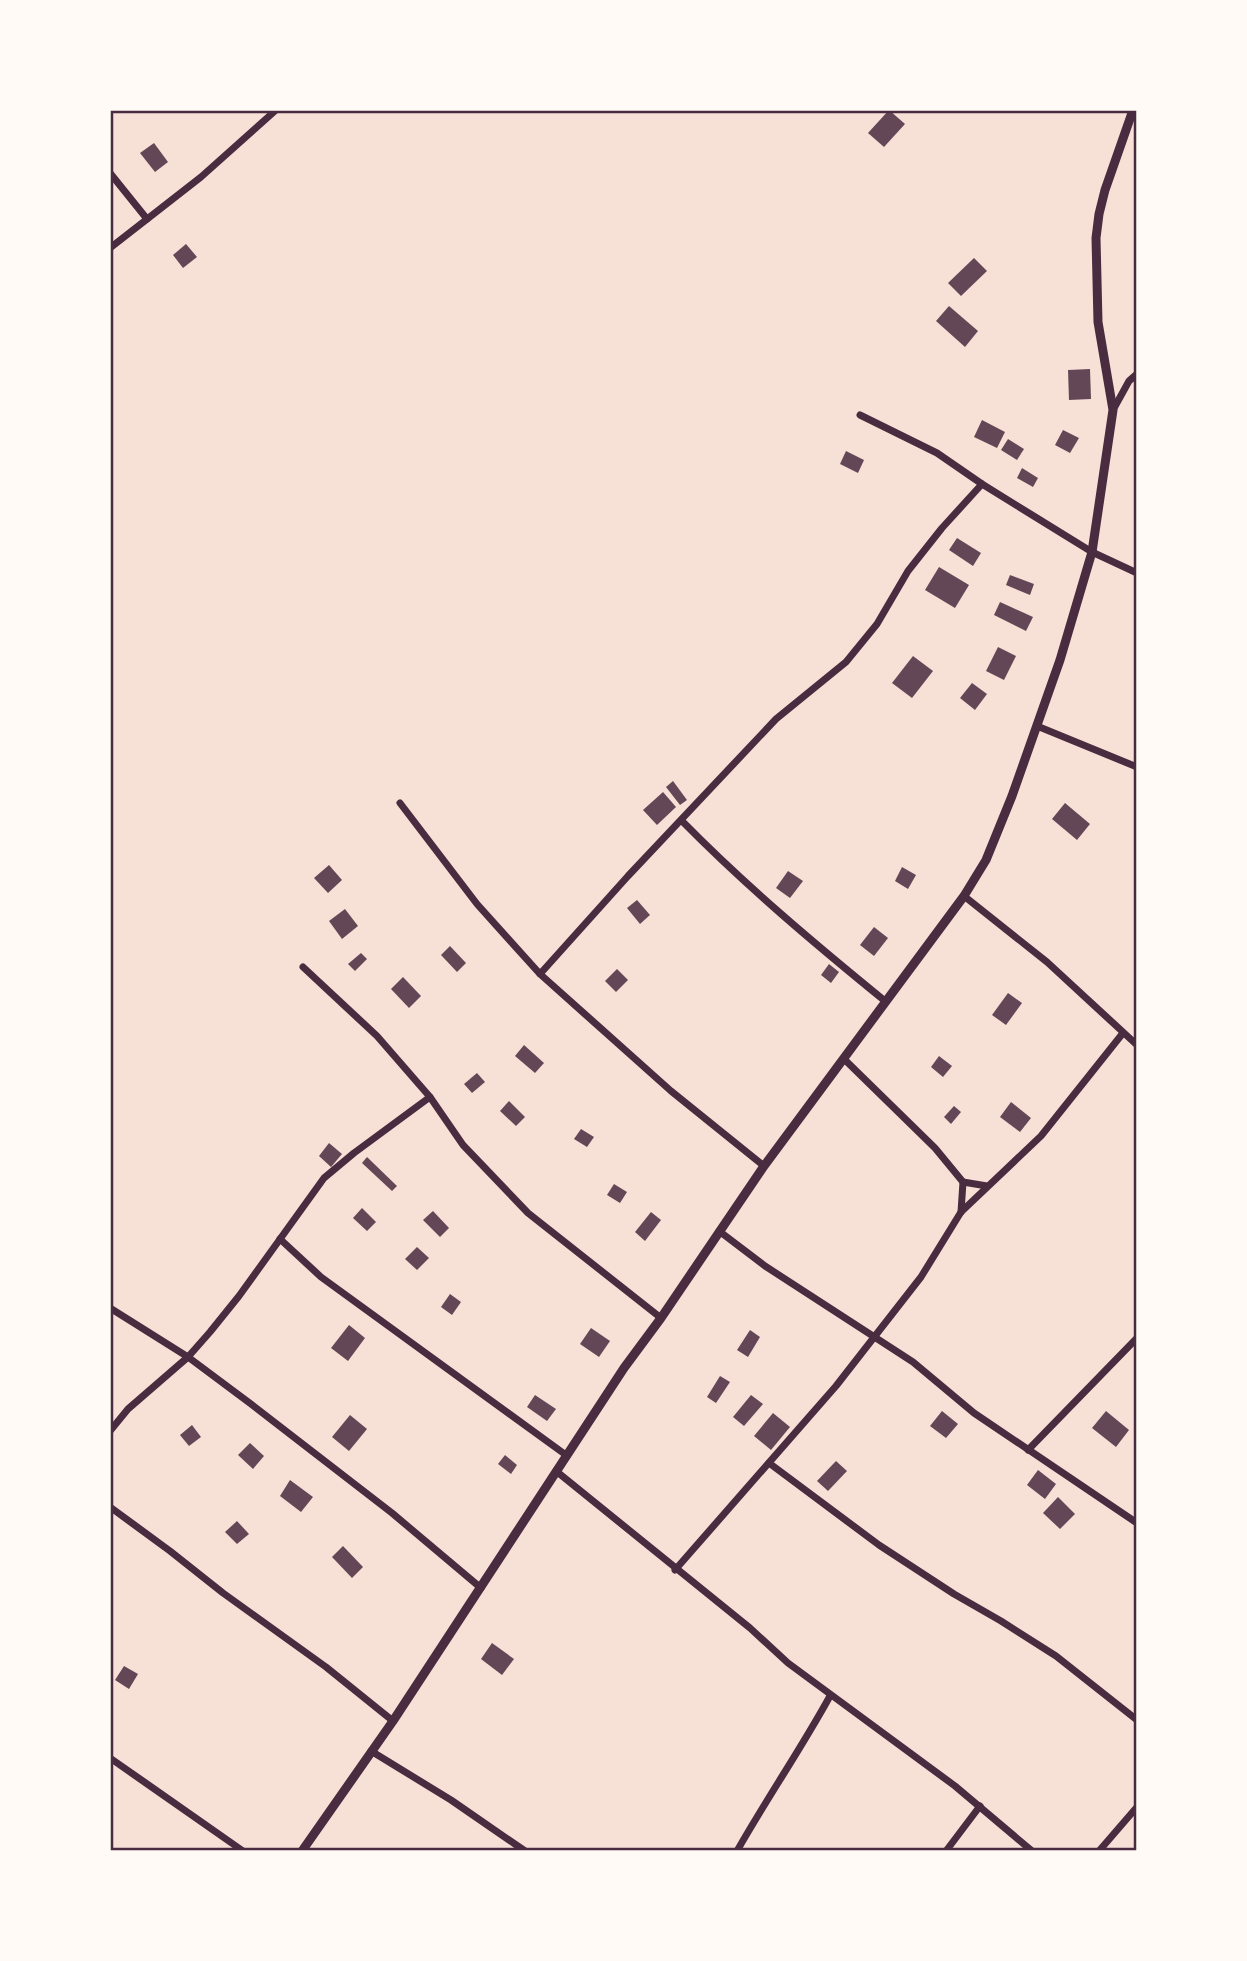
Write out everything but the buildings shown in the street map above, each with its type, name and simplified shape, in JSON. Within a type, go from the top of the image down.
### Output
[{"type":"street","points":[[110,248],[233,150],[276,110]]},
{"type":"street","points":[[302,1851],[393,1721],[617,1378],[764,1166],[964,896],[986,860],[1037,726],[1092,552],[1113,410],[1098,322],[1096,238],[1105,190],[1133,110]]},
{"type":"street","points":[[110,173],[147,219]]},
{"type":"street","points":[[1113,410],[1129,381],[1137,374]]},
{"type":"street","points":[[1129,381],[1137,386]]},
{"type":"street","points":[[860,415],[937,453],[1092,552],[1137,573]]},
{"type":"street","points":[[540,974],[776,719],[846,662],[877,624],[908,571],[982,484]]},
{"type":"street","points":[[1037,726],[1137,767]]},
{"type":"street","points":[[400,803],[477,904],[540,974],[671,1091],[764,1166]]},
{"type":"street","points":[[682,821],[790,924],[885,1001]]},
{"type":"street","points":[[964,896],[1047,962],[1137,1045]]},
{"type":"street","points":[[303,967],[377,1036],[430,1097],[463,1144],[528,1213],[661,1318]]},
{"type":"street","points":[[676,1570],[836,1386],[921,1277],[961,1212],[1041,1136],[1123,1033]]},
{"type":"street","points":[[844,1059],[935,1148],[963,1182],[988,1186]]},
{"type":"street","points":[[110,1431],[128,1409],[188,1357],[239,1296],[324,1178],[363,1145],[430,1097]]},
{"type":"street","points":[[961,1212],[963,1182]]},
{"type":"street","points":[[719,1231],[765,1266],[913,1362],[974,1413],[1137,1522]]},
{"type":"street","points":[[280,1239],[321,1278],[566,1455]]},
{"type":"street","points":[[110,1308],[188,1357],[392,1513],[481,1588]]},
{"type":"street","points":[[1028,1450],[1137,1338]]},
{"type":"street","points":[[769,1463],[879,1545],[1056,1657],[1137,1720]]},
{"type":"street","points":[[556,1471],[750,1628],[788,1663],[926,1764],[1032,1851]]},
{"type":"street","points":[[110,1507],[326,1667],[393,1721]]},
{"type":"street","points":[[737,1851],[831,1696]]},
{"type":"street","points":[[371,1751],[451,1800],[525,1851]]},
{"type":"street","points":[[110,1758],[243,1851]]},
{"type":"street","points":[[946,1851],[980,1806]]},
{"type":"street","points":[[1099,1851],[1137,1807]]}]
